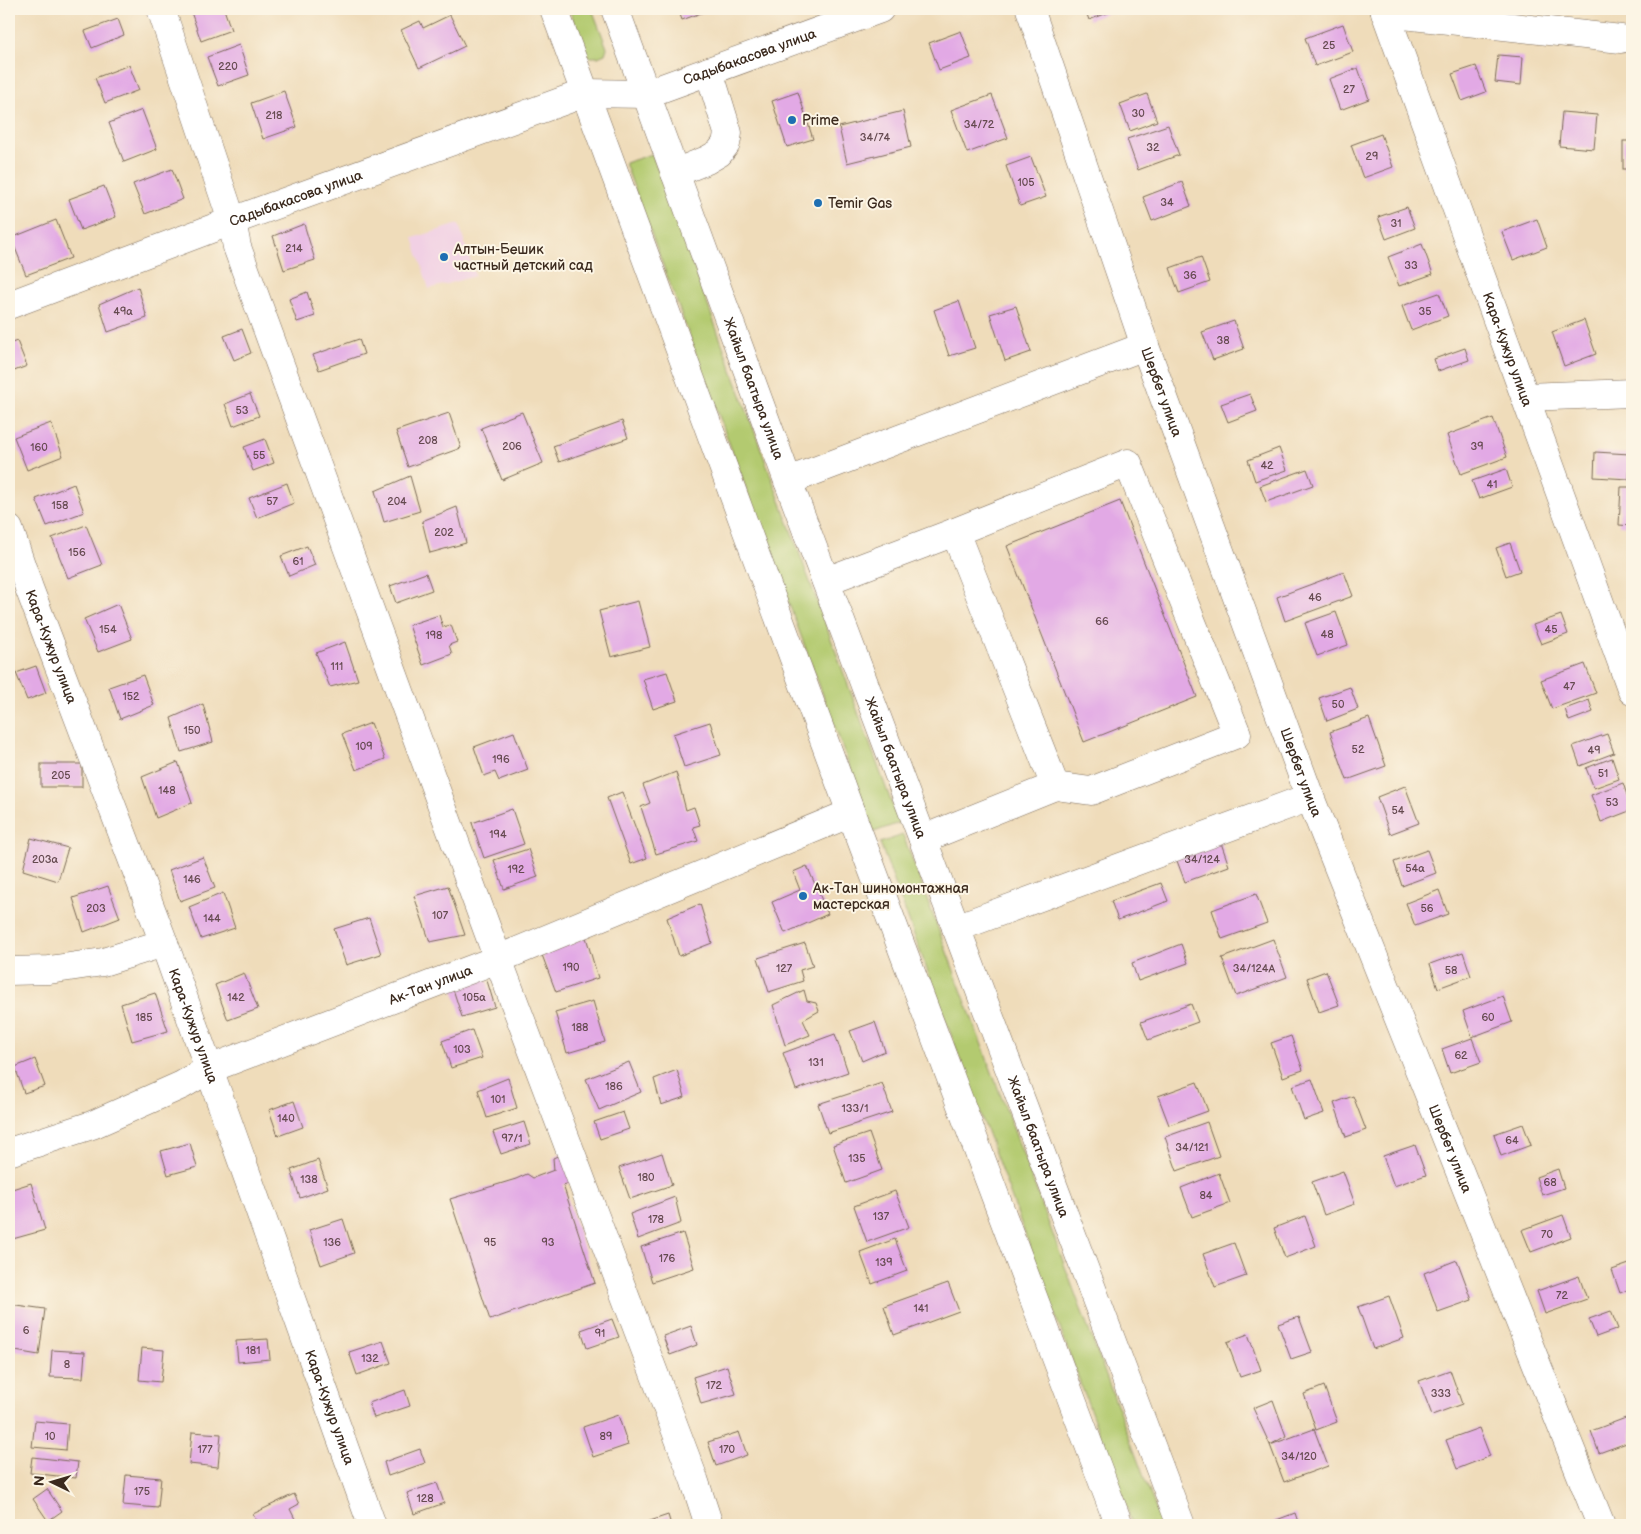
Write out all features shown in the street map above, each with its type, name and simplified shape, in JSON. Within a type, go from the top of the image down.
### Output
[{"type":"street","points":[[162,9],[232,221],[237,247],[498,959],[694,1478],[709,1525]]},
{"type":"street","points":[[554,9],[851,813],[1120,1525]]},
{"type":"street","name":"Жайыл баатыра улица","points":[[615,9],[788,481],[1181,1525]]},
{"type":"street","name":"Садыбакасова улица","points":[[646,94],[880,9]]},
{"type":"street","name":"Шербет улица","points":[[1030,9],[1145,346],[1310,797],[1601,1525]]},
{"type":"street","points":[[1385,11],[1621,39]]},
{"type":"street","name":"Кара-Кужур улица","points":[[1385,11],[1632,691]]},
{"type":"street","points":[[675,173],[707,160],[719,153],[726,144],[728,133],[709,71]]},
{"type":"street","points":[[585,93],[646,94]]},
{"type":"street","name":"Садыбакасова улица","points":[[9,305],[232,221],[585,93]]},
{"type":"street","points":[[788,481],[1145,346]]},
{"type":"street","points":[[1525,397],[1632,392]]},
{"type":"street","points":[[826,582],[1128,463],[1237,734],[1091,791],[1056,786],[923,839]]},
{"type":"street","name":"Кара-Кужур улица","points":[[9,530],[19,594],[164,943],[372,1525]]},
{"type":"street","points":[[955,532],[1056,786]]},
{"type":"street","points":[[956,928],[1310,797]]},
{"type":"street","name":"Ак-Тан улица","points":[[9,1152],[92,1125],[182,1086],[210,1069],[498,959],[851,813]]},
{"type":"street","points":[[9,971],[49,970],[103,962],[164,943]]},
{"type":"shaded area","name":"Алтын-Бешик частный детский сад","points":[[459,224],[475,276],[429,289],[413,238]]},
{"type":"green space","points":[[569,9],[592,9],[607,48],[605,54],[598,57],[590,57],[584,49]]},
{"type":"green space","points":[[652,154],[899,823],[874,832],[625,163]]},
{"type":"green space","points":[[903,835],[1162,1525],[1133,1525],[880,843]]},
{"type":"building","points":[[200,9],[224,9],[231,30],[201,41],[191,12]]},
{"type":"building","points":[[678,9],[712,9],[682,20]]},
{"type":"building","points":[[1085,9],[1118,9],[1089,20]]},
{"type":"building","points":[[450,15],[465,46],[419,68],[401,30],[420,21],[423,28]]},
{"type":"building","points":[[118,19],[124,35],[92,48],[85,31]]},
{"type":"building","points":[[1343,24],[1353,52],[1315,66],[1305,38]]},
{"type":"building","points":[[961,31],[971,58],[939,70],[929,43]]},
{"type":"building","points":[[239,45],[249,75],[218,86],[207,57]]},
{"type":"building","points":[[1498,55],[1523,57],[1521,85],[1495,82]]},
{"type":"building","points":[[129,65],[139,90],[105,103],[95,78]]},
{"type":"building","points":[[1476,66],[1486,92],[1462,101],[1452,74]]},
{"type":"building","points":[[1358,68],[1369,99],[1340,110],[1329,79]]},
{"type":"building","points":[[284,91],[297,127],[263,139],[251,103]]},
{"type":"building","name":"Prime","points":[[798,92],[813,139],[787,147],[772,101]]},
{"type":"building","points":[[1147,94],[1157,121],[1130,131],[1120,104]]},
{"type":"building","points":[[992,95],[1008,138],[967,153],[951,110]]},
{"type":"building","points":[[142,110],[157,149],[124,162],[109,123]]},
{"type":"building","points":[[903,111],[911,147],[847,163],[839,127]]},
{"type":"building","points":[[1562,112],[1597,115],[1594,149],[1559,146]]},
{"type":"building","points":[[1168,125],[1179,155],[1138,170],[1127,139]]},
{"type":"building","points":[[1381,134],[1393,167],[1363,178],[1351,145]]},
{"type":"building","points":[[1623,141],[1632,141],[1632,169],[1623,169]]},
{"type":"building","points":[[1031,157],[1046,197],[1020,206],[1006,166]]},
{"type":"building","points":[[172,169],[183,199],[145,214],[133,184]]},
{"type":"building","points":[[1182,182],[1191,206],[1152,221],[1143,197]]},
{"type":"building","points":[[104,186],[116,217],[81,230],[69,199]]},
{"type":"building","points":[[1407,207],[1415,228],[1386,239],[1378,217]]},
{"type":"building","points":[[1537,219],[1547,247],[1513,260],[1502,232]]},
{"type":"building","points":[[56,220],[71,258],[26,275],[11,238]]},
{"type":"building","points":[[304,224],[315,260],[284,270],[273,236]]},
{"type":"building","points":[[1422,244],[1433,274],[1399,286],[1388,257]]},
{"type":"building","points":[[1201,257],[1210,282],[1179,293],[1170,268]]},
{"type":"building","points":[[138,287],[147,318],[108,332],[99,304]]},
{"type":"building","points":[[307,292],[315,316],[297,322],[289,299]]},
{"type":"building","points":[[1439,293],[1448,316],[1411,330],[1402,306]]},
{"type":"building","points":[[959,301],[975,348],[949,356],[934,310]]},
{"type":"building","points":[[1016,306],[1031,352],[1005,361],[990,314]]},
{"type":"building","points":[[1584,320],[1596,354],[1564,366],[1552,332]]},
{"type":"building","points":[[1234,321],[1244,349],[1213,360],[1202,332]]},
{"type":"building","points":[[242,329],[251,353],[234,360],[224,336]]},
{"type":"building","points":[[359,339],[364,354],[319,370],[313,355]]},
{"type":"building","points":[[17,341],[27,366],[9,373],[9,344]]},
{"type":"building","points":[[1465,348],[1469,360],[1438,371],[1434,359]]},
{"type":"building","points":[[250,394],[259,416],[233,426],[225,404]]},
{"type":"building","points":[[1250,394],[1257,411],[1228,422],[1221,404]]},
{"type":"building","points":[[522,412],[543,463],[502,480],[481,428]]},
{"type":"building","points":[[449,413],[461,448],[408,467],[396,431]]},
{"type":"building","points":[[1493,418],[1507,457],[1461,474],[1447,435]]},
{"type":"building","points":[[622,421],[628,438],[559,462],[553,446]]},
{"type":"building","points":[[51,423],[63,456],[27,470],[14,437]]},
{"type":"building","points":[[265,439],[274,463],[253,471],[244,447]]},
{"type":"building","points":[[1279,448],[1287,470],[1255,481],[1248,460]]},
{"type":"building","points":[[1595,452],[1630,454],[1629,479],[1594,477]]},
{"type":"building","points":[[1307,469],[1313,485],[1266,502],[1260,486]]},
{"type":"building","points":[[1506,469],[1512,487],[1479,499],[1472,481]]},
{"type":"building","points":[[410,476],[420,511],[384,522],[375,491]]},
{"type":"building","points":[[287,483],[294,503],[257,518],[249,498]]},
{"type":"building","points":[[74,484],[84,512],[47,526],[36,499]]},
{"type":"building","points":[[1621,487],[1632,487],[1632,526],[1619,525]]},
{"type":"building","points":[[1120,501],[1197,697],[1084,742],[1007,546]]},
{"type":"building","points":[[457,507],[466,543],[430,553],[422,521]]},
{"type":"building","points":[[86,525],[102,565],[68,578],[52,538]]},
{"type":"building","points":[[1510,543],[1520,571],[1506,576],[1496,548]]},
{"type":"building","points":[[307,546],[315,565],[289,576],[281,556]]},
{"type":"building","points":[[1344,572],[1353,596],[1285,621],[1277,597]]},
{"type":"building","points":[[426,573],[432,590],[396,603],[390,586]]},
{"type":"building","points":[[638,601],[650,647],[611,657],[599,611]]},
{"type":"building","points":[[118,604],[132,639],[98,652],[84,619]]},
{"type":"building","points":[[1336,612],[1348,645],[1317,656],[1305,623]]},
{"type":"building","points":[[439,615],[443,627],[451,625],[457,642],[449,645],[452,654],[423,665],[409,625]]},
{"type":"building","points":[[1561,615],[1568,634],[1541,644],[1533,625]]},
{"type":"building","points":[[345,642],[358,680],[330,687],[316,653]]},
{"type":"building","points":[[1585,664],[1596,693],[1552,709],[1541,680]]},
{"type":"building","points":[[36,666],[46,693],[27,700],[16,673]]},
{"type":"building","points":[[667,672],[677,701],[653,709],[643,679]]},
{"type":"building","points":[[143,675],[154,705],[120,719],[109,687]]},
{"type":"building","points":[[1350,687],[1358,709],[1327,721],[1319,698]]},
{"type":"building","points":[[1589,700],[1593,712],[1569,721],[1565,709]]},
{"type":"building","points":[[203,704],[213,742],[181,752],[171,718]]},
{"type":"building","points":[[1369,718],[1386,766],[1347,780],[1330,732]]},
{"type":"building","points":[[710,722],[721,755],[684,767],[673,734]]},
{"type":"building","points":[[371,723],[385,759],[356,770],[342,734]]},
{"type":"building","points":[[514,732],[528,770],[499,781],[495,772],[484,776],[474,747]]},
{"type":"building","points":[[1607,734],[1614,753],[1580,766],[1573,746]]},
{"type":"building","points":[[1612,758],[1619,779],[1594,788],[1586,768]]},
{"type":"building","points":[[178,762],[192,803],[156,818],[142,777]]},
{"type":"building","points":[[41,764],[82,764],[82,787],[41,787]]},
{"type":"building","points":[[676,772],[686,810],[694,807],[700,825],[693,827],[698,841],[656,854],[641,807],[650,803],[643,785]]},
{"type":"building","points":[[1623,783],[1632,810],[1601,822],[1591,795]]},
{"type":"building","points":[[1405,786],[1419,823],[1390,834],[1377,797]]},
{"type":"building","points":[[622,792],[647,858],[631,864],[607,798]]},
{"type":"building","points":[[512,809],[524,844],[484,858],[472,823]]},
{"type":"building","points":[[1219,837],[1229,866],[1185,882],[1174,853]]},
{"type":"building","points":[[31,838],[68,848],[58,881],[23,870]]},
{"type":"building","points":[[528,849],[538,877],[504,889],[494,860]]},
{"type":"building","points":[[1427,850],[1436,873],[1402,886],[1394,862]]},
{"type":"building","points":[[203,857],[215,888],[180,901],[169,870]]},
{"type":"building","name":"Ак-Тан шиномонтажная мастерская","points":[[807,866],[828,914],[785,933],[772,902],[800,890],[793,872]]},
{"type":"building","points":[[1161,883],[1168,901],[1118,920],[1111,901]]},
{"type":"building","points":[[108,886],[120,918],[84,932],[73,898]]},
{"type":"building","points":[[448,886],[465,935],[430,942],[414,896]]},
{"type":"building","points":[[1439,890],[1448,914],[1415,926],[1406,903]]},
{"type":"building","points":[[223,893],[235,928],[201,939],[189,907]]},
{"type":"building","points":[[1256,894],[1267,923],[1222,939],[1212,910]]},
{"type":"building","points":[[700,904],[712,943],[679,956],[667,918]]},
{"type":"building","points":[[369,918],[381,954],[346,965],[334,929]]},
{"type":"building","points":[[586,937],[598,978],[556,992],[542,955]]},
{"type":"building","points":[[1273,939],[1287,977],[1236,996],[1222,958]]},
{"type":"building","points":[[805,943],[813,966],[800,970],[803,981],[769,992],[758,958]]},
{"type":"building","points":[[1181,944],[1188,963],[1138,981],[1132,963]]},
{"type":"building","points":[[1463,952],[1471,976],[1438,988],[1430,964]]},
{"type":"building","points":[[1326,971],[1339,1005],[1319,1012],[1307,978]]},
{"type":"building","points":[[244,973],[258,1009],[228,1020],[215,985]]},
{"type":"building","points":[[485,974],[495,1007],[462,1017],[452,986]]},
{"type":"building","points":[[804,990],[807,1001],[816,1003],[819,1011],[803,1020],[810,1035],[785,1045],[773,1005]]},
{"type":"building","points":[[155,993],[168,1031],[132,1041],[121,1004]]},
{"type":"building","points":[[1503,996],[1512,1022],[1472,1037],[1463,1011]]},
{"type":"building","points":[[593,1001],[605,1042],[567,1053],[555,1012]]},
{"type":"building","points":[[1191,1004],[1198,1022],[1148,1040],[1141,1022]]},
{"type":"building","points":[[875,1022],[885,1051],[862,1061],[850,1031]]},
{"type":"building","points":[[472,1030],[482,1058],[451,1068],[442,1041]]},
{"type":"building","points":[[835,1034],[848,1072],[796,1090],[783,1053]]},
{"type":"building","points":[[1291,1036],[1303,1070],[1283,1077],[1271,1043]]},
{"type":"building","points":[[1472,1038],[1481,1062],[1450,1073],[1442,1049]]},
{"type":"building","points":[[35,1059],[45,1086],[24,1093],[15,1067]]},
{"type":"building","points":[[629,1062],[641,1092],[599,1110],[586,1079]]},
{"type":"building","points":[[677,1070],[685,1097],[661,1105],[654,1079]]},
{"type":"building","points":[[508,1078],[517,1108],[487,1118],[478,1090]]},
{"type":"building","points":[[1312,1079],[1324,1113],[1304,1120],[1292,1086]]},
{"type":"building","points":[[1197,1082],[1208,1111],[1169,1125],[1158,1096]]},
{"type":"building","points":[[882,1083],[892,1112],[828,1133],[818,1104]]},
{"type":"building","points":[[1353,1096],[1366,1130],[1346,1137],[1334,1103]]},
{"type":"building","points":[[294,1101],[303,1127],[278,1136],[269,1110]]},
{"type":"building","points":[[623,1112],[629,1129],[600,1139],[594,1122]]},
{"type":"building","points":[[524,1122],[531,1144],[501,1154],[493,1132]]},
{"type":"building","points":[[1207,1122],[1219,1156],[1177,1171],[1165,1137]]},
{"type":"building","points":[[1523,1124],[1531,1145],[1501,1156],[1494,1134]]},
{"type":"building","points":[[869,1133],[882,1170],[846,1183],[833,1145]]},
{"type":"building","points":[[190,1143],[197,1167],[168,1175],[161,1151]]},
{"type":"building","points":[[1415,1145],[1426,1175],[1394,1186],[1383,1156]]},
{"type":"building","points":[[567,1152],[577,1181],[563,1185],[595,1283],[490,1320],[450,1199],[527,1174],[533,1178],[554,1170],[553,1158]]},
{"type":"building","points":[[662,1153],[672,1185],[630,1199],[619,1168]]},
{"type":"building","points":[[318,1160],[328,1188],[300,1198],[291,1170]]},
{"type":"building","points":[[1558,1169],[1564,1188],[1542,1195],[1536,1177]]},
{"type":"building","points":[[1343,1171],[1355,1204],[1324,1215],[1312,1182]]},
{"type":"building","points":[[1219,1173],[1230,1203],[1192,1217],[1181,1188]]},
{"type":"building","points":[[31,1183],[45,1230],[9,1240],[9,1190]]},
{"type":"building","points":[[895,1191],[909,1227],[867,1242],[854,1206]]},
{"type":"building","points":[[675,1197],[681,1223],[638,1239],[630,1214]]},
{"type":"building","points":[[1563,1215],[1571,1237],[1531,1252],[1522,1230]]},
{"type":"building","points":[[1305,1216],[1316,1246],[1285,1258],[1274,1228]]},
{"type":"building","points":[[343,1219],[354,1253],[321,1265],[309,1230]]},
{"type":"building","points":[[683,1233],[694,1268],[652,1282],[641,1247]]},
{"type":"building","points":[[895,1239],[907,1271],[872,1284],[860,1252]]},
{"type":"building","points":[[1234,1243],[1246,1276],[1215,1287],[1203,1254]]},
{"type":"building","points":[[1457,1260],[1472,1300],[1438,1312],[1424,1273]]},
{"type":"building","points":[[1632,1263],[1632,1288],[1620,1293],[1612,1270]]},
{"type":"building","points":[[1579,1276],[1587,1299],[1545,1314],[1537,1291]]},
{"type":"building","points":[[948,1283],[959,1311],[894,1335],[884,1306]]},
{"type":"building","points":[[1389,1296],[1404,1338],[1373,1349],[1358,1307]]},
{"type":"building","points":[[9,1304],[45,1309],[39,1355],[9,1350]]},
{"type":"building","points":[[1611,1311],[1618,1329],[1596,1337],[1589,1319]]},
{"type":"building","points":[[1299,1317],[1312,1352],[1291,1359],[1278,1324]]},
{"type":"building","points":[[612,1319],[619,1337],[587,1348],[581,1330]]},
{"type":"building","points":[[691,1326],[697,1345],[670,1355],[663,1336]]},
{"type":"building","points":[[1248,1334],[1261,1370],[1240,1377],[1227,1342]]},
{"type":"building","points":[[268,1339],[270,1359],[238,1362],[236,1341]]},
{"type":"building","points":[[383,1341],[391,1363],[357,1375],[349,1352]]},
{"type":"building","points":[[142,1348],[164,1350],[161,1382],[139,1380]]},
{"type":"building","points":[[52,1350],[85,1352],[83,1378],[50,1377]]},
{"type":"building","points":[[727,1366],[736,1394],[701,1404],[693,1377]]},
{"type":"building","points":[[1450,1370],[1462,1404],[1432,1415],[1419,1381]]},
{"type":"building","points":[[1324,1386],[1337,1422],[1316,1430],[1304,1394]]},
{"type":"building","points":[[405,1390],[410,1406],[374,1418],[369,1403]]},
{"type":"building","points":[[1273,1400],[1286,1436],[1270,1445],[1253,1408]]},
{"type":"building","points":[[618,1415],[628,1445],[593,1457],[583,1427]]},
{"type":"building","points":[[1631,1416],[1632,1441],[1599,1453],[1591,1431]]},
{"type":"building","points":[[35,1421],[68,1424],[66,1450],[32,1447]]},
{"type":"building","points":[[1479,1428],[1490,1456],[1457,1469],[1446,1440]]},
{"type":"building","points":[[1314,1429],[1328,1466],[1284,1482],[1270,1445]]},
{"type":"building","points":[[192,1432],[221,1434],[218,1467],[189,1464]]},
{"type":"building","points":[[739,1432],[747,1455],[716,1466],[708,1442]]},
{"type":"building","points":[[420,1449],[425,1463],[388,1476],[384,1462]]},
{"type":"building","points":[[32,1457],[78,1462],[76,1478],[30,1473]]},
{"type":"building","points":[[126,1475],[161,1478],[158,1508],[123,1505]]},
{"type":"building","points":[[437,1483],[444,1503],[414,1514],[407,1493]]},
{"type":"building","points":[[47,1489],[62,1511],[48,1521],[33,1499]]},
{"type":"building","points":[[294,1494],[299,1504],[290,1509],[298,1525],[258,1525],[253,1514]]},
{"type":"building","points":[[1295,1513],[1299,1525],[1276,1525],[1274,1521]]},
{"type":"building","points":[[668,1515],[671,1525],[638,1525]]},
{"type":"place","name":"Prime","points":[[792,120]]},
{"type":"place","name":"Temir Gas","points":[[818,203]]},
{"type":"place","name":"Алтын-Бешик частный детский сад","points":[[444,257]]},
{"type":"place","name":"Ак-Тан шиномонтажная мастерская","points":[[803,896]]}]
